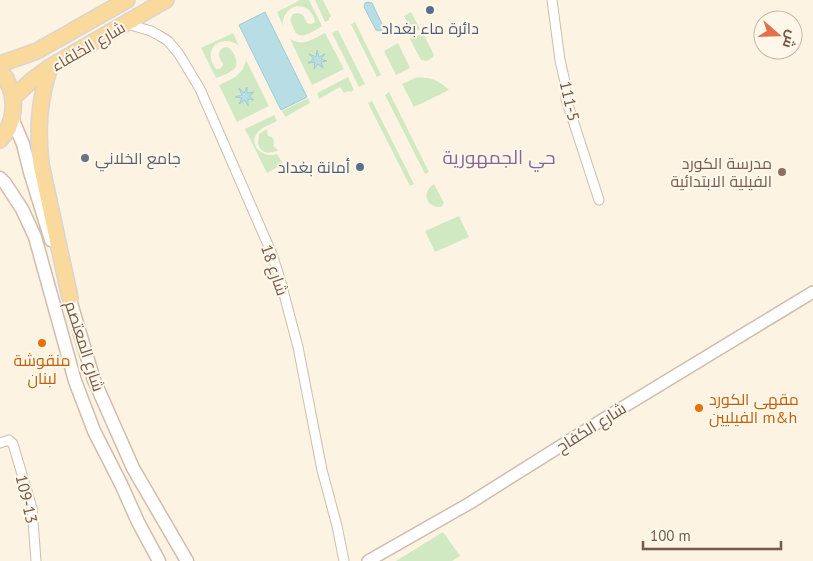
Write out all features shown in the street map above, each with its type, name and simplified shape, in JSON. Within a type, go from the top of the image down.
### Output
[{"type":"main road","name":"شارع الخلفاء","points":[[0,64],[37,50],[127,0]]},
{"type":"main road","name":"شارع الخلفاء","points":[[13,98],[50,67],[166,0]]},
{"type":"main road","points":[[50,67],[40,107],[38,143],[70,298]]},
{"type":"main road","points":[[0,71],[7,80],[13,98],[12,118],[4,136],[0,140]]},
{"type":"main road","name":"شارع المعتصم","points":[[12,118],[22,144],[94,380],[133,468],[187,561]]},
{"type":"main road","name":"شارع المعتصم","points":[[0,178],[6,183],[35,237],[74,381],[94,431],[159,561]]},
{"type":"main road","points":[[145,534],[154,561]]},
{"type":"street","name":"111-5","points":[[552,0],[566,99],[599,200]]},
{"type":"street","name":"شارع 18","points":[[127,24],[160,36],[168,41],[180,54],[200,89],[272,254],[298,347],[322,470],[344,561]]},
{"type":"street","name":"شارع الكفاح","points":[[368,561],[470,503],[602,420],[813,292]]},
{"type":"street","name":"109-13","points":[[4,442],[12,442],[13,444],[32,508],[36,561]]},
{"type":"green space","points":[[300,0],[309,0],[322,26],[309,34],[299,35],[295,32],[291,18],[293,14],[298,13],[303,15],[307,23],[314,23],[314,18],[309,10],[300,6],[291,9],[285,16],[283,26],[277,12]]},
{"type":"green space","points":[[315,0],[323,0],[331,16],[329,20],[325,22]]},
{"type":"green space","points":[[411,12],[420,29],[413,32],[404,16]]},
{"type":"green space","points":[[355,22],[381,75],[377,77],[351,24]]},
{"type":"green space","points":[[338,30],[365,84],[359,87],[332,33]]},
{"type":"green space","points":[[233,33],[239,46],[230,41],[220,42],[213,48],[211,59],[216,69],[221,68],[223,64],[219,52],[222,48],[228,48],[232,50],[236,66],[226,74],[216,78],[201,48]]},
{"type":"green space","points":[[325,33],[344,69],[312,85],[290,39],[304,42]]},
{"type":"green space","points":[[423,33],[434,55],[427,61],[421,60],[410,39]]},
{"type":"green space","points":[[398,43],[410,68],[396,75],[384,51]]},
{"type":"green space","points":[[246,60],[269,106],[237,122],[219,85],[240,73]]},
{"type":"green space","points":[[348,77],[354,90],[344,93],[340,87],[319,99],[317,93]]},
{"type":"green space","points":[[415,78],[433,80],[449,90],[414,107],[402,84]]},
{"type":"green space","points":[[389,92],[429,172],[425,174],[385,95]]},
{"type":"green space","points":[[308,98],[310,103],[285,117],[282,111]]},
{"type":"green space","points":[[372,101],[414,184],[410,186],[368,103]]},
{"type":"green space","points":[[274,115],[277,121],[261,130],[254,140],[261,152],[271,155],[277,154],[283,164],[267,173],[245,129]]},
{"type":"green space","points":[[267,129],[268,136],[274,140],[273,146],[278,150],[266,152],[259,147],[259,134]]},
{"type":"green space","points":[[434,184],[444,203],[441,207],[432,205],[427,199],[428,191]]},
{"type":"green space","points":[[459,216],[469,237],[435,252],[425,231]]},
{"type":"green space","points":[[443,532],[460,556],[452,561],[396,561]]},
{"type":"water","points":[[365,3],[372,3],[383,26],[380,31],[376,30],[364,7]]},
{"type":"water","points":[[265,12],[307,97],[281,110],[239,25]]},
{"type":"water","points":[[317,50],[319,57],[325,54],[321,59],[327,61],[321,62],[323,68],[318,64],[314,69],[315,62],[308,63],[314,59],[309,54],[316,57]]},
{"type":"water","points":[[247,87],[247,93],[254,92],[249,96],[254,100],[248,99],[248,106],[245,100],[239,104],[242,98],[235,97],[242,95],[239,88],[244,93]]},
{"type":"place","name":"دائرة ماء بغداد","points":[[430,10]]},
{"type":"place","name":"جامع الخلاني","points":[[85,158]]},
{"type":"place","name":"أمانة بغداد","points":[[360,167]]},
{"type":"place","name":"مدرسة الكورد الفيلية الابتدائية","points":[[782,172]]},
{"type":"place","name":"منقوشة لبنان","points":[[42,343]]},
{"type":"place","name":"مقهى الكورد الفيليين m&h","points":[[699,408]]},
{"type":"district","name":"حي الجمهورية","points":[[499,157]]}]
